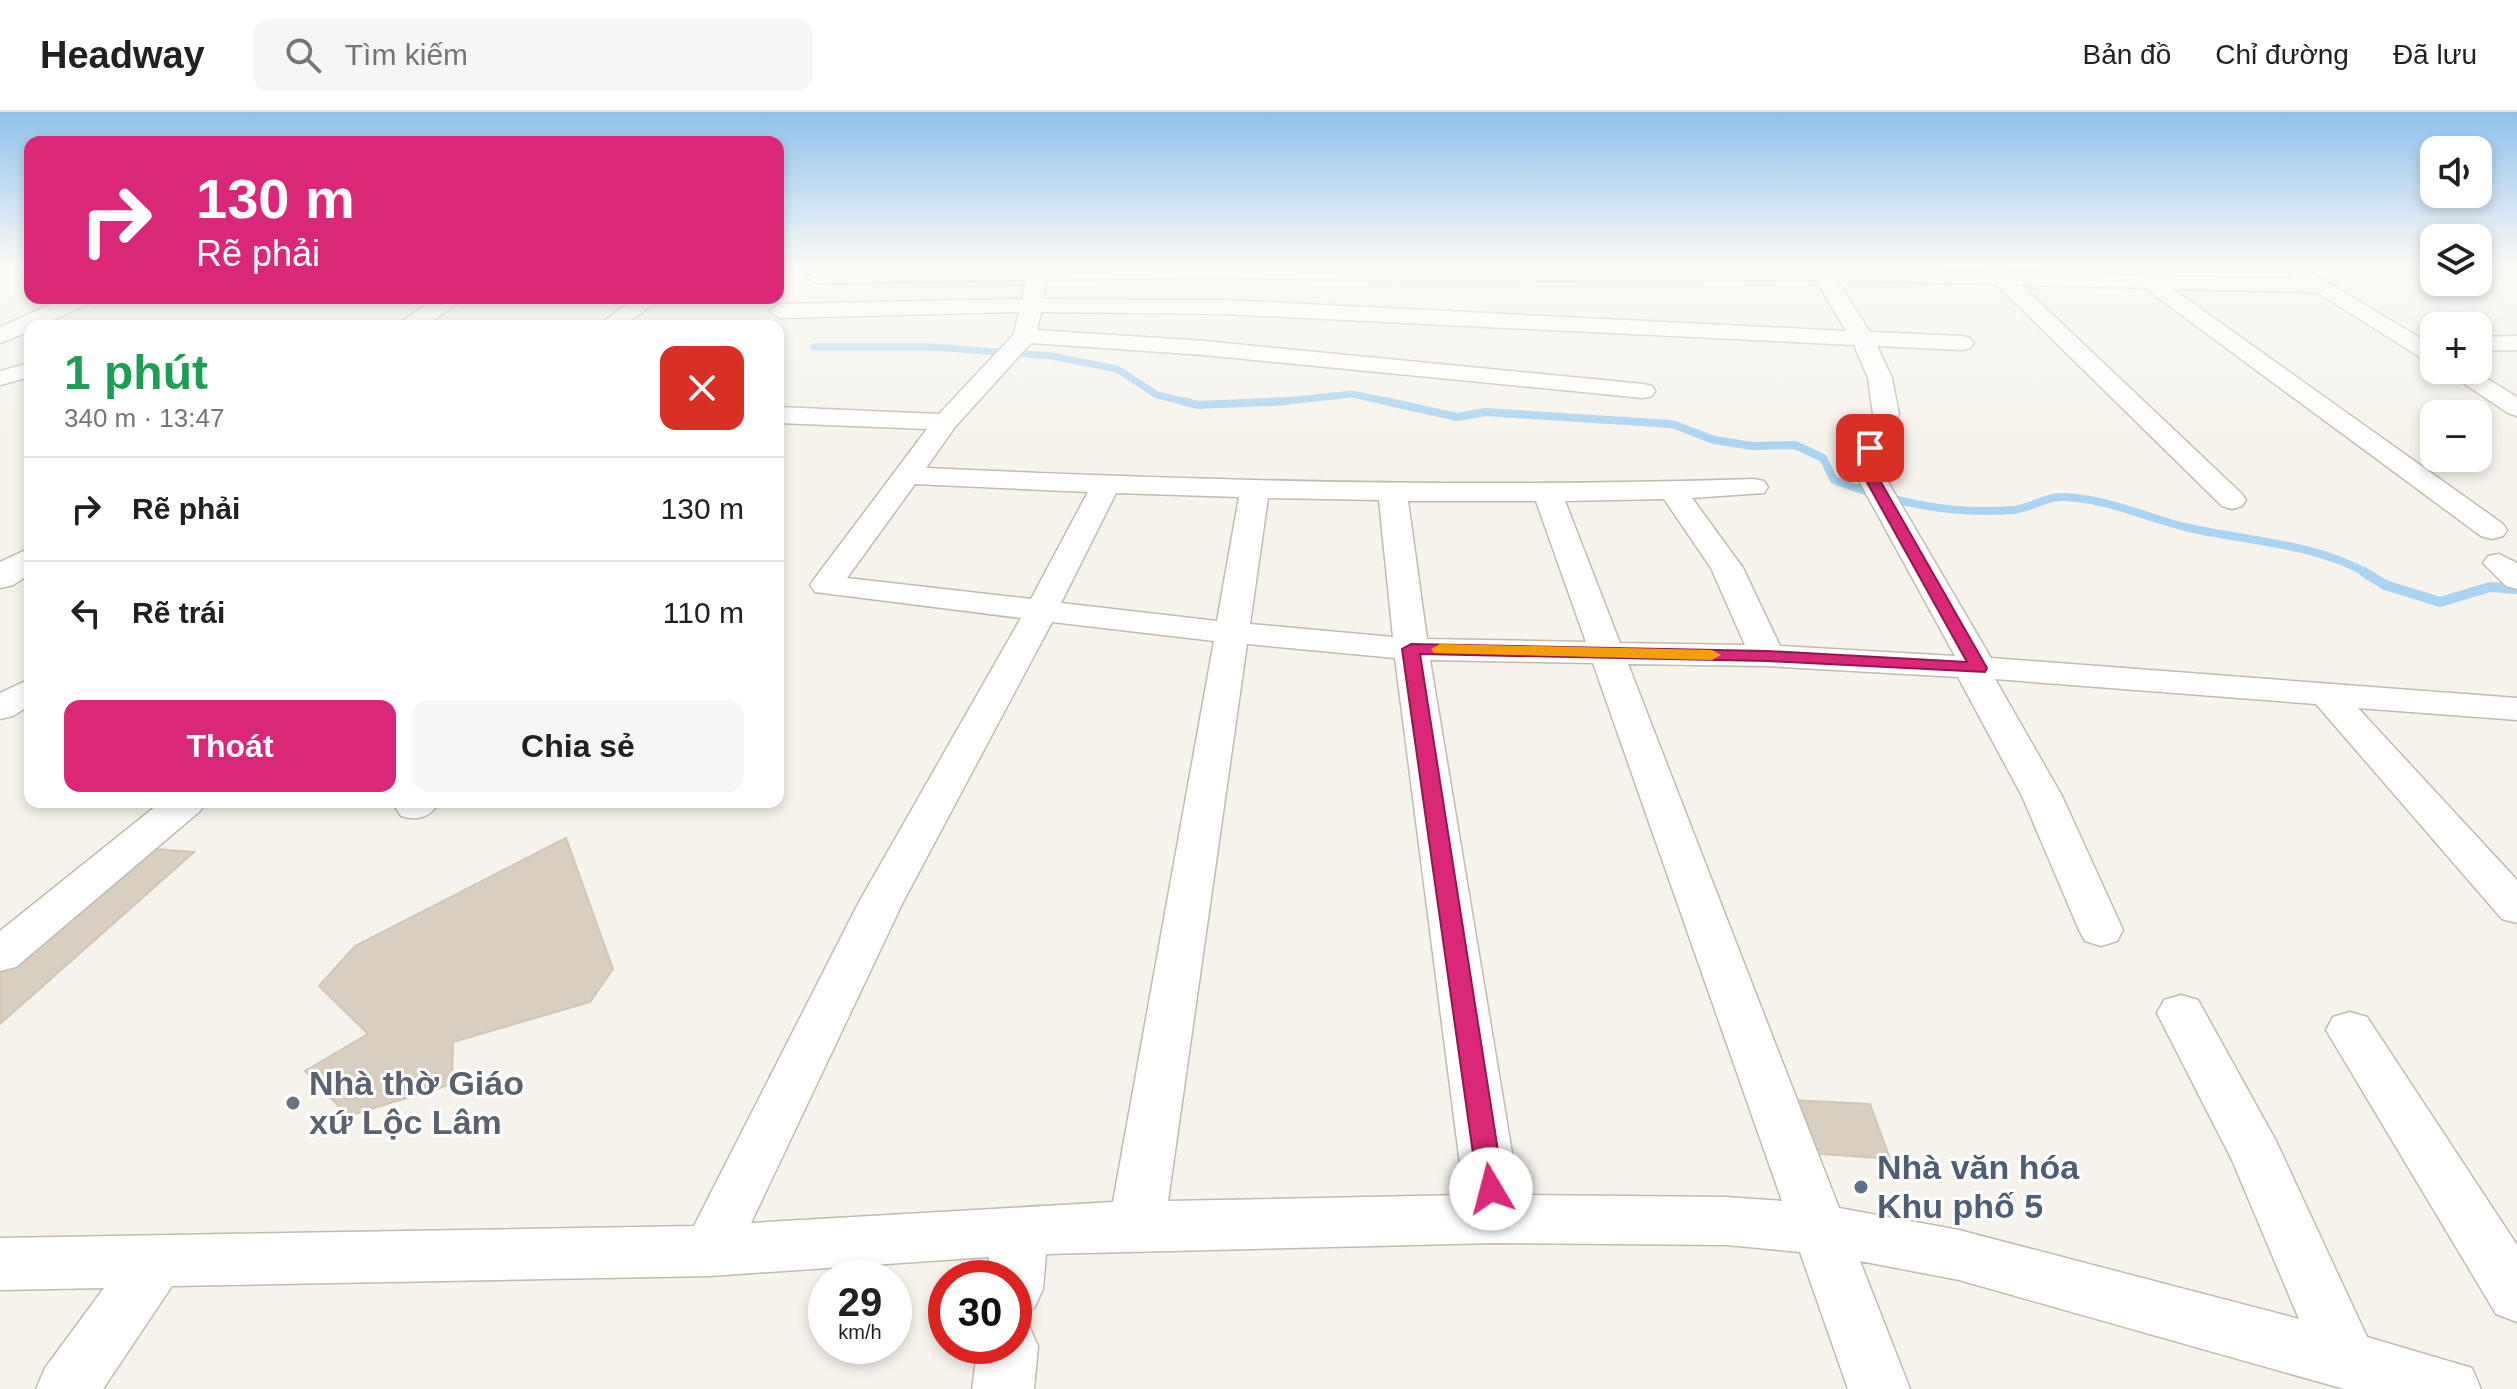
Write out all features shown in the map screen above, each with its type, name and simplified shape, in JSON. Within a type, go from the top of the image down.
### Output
[{"type":"street","points":[[0,336],[24,325]]},
{"type":"street","points":[[1024,325],[1015,346],[946,422],[826,585],[1232,633],[1411,649],[1767,656],[1974,668],[2517,709]]},
{"type":"street","points":[[1563,325],[1962,343]]},
{"type":"street","points":[[1684,325],[1687,331]]},
{"type":"street","points":[[1854,325],[1864,340],[1880,382],[1887,411],[1884,425],[1870,448],[1871,477],[2042,796],[2101,930]]},
{"type":"street","points":[[2050,325],[2232,500]]},
{"type":"street","points":[[2209,325],[2492,530]]},
{"type":"street","points":[[2386,325],[2420,344]]},
{"type":"street","points":[[2492,344],[2517,343]]},
{"type":"street","points":[[1015,346],[1220,349],[1643,391]]},
{"type":"street","points":[[0,378],[24,372]]},
{"type":"street","points":[[2478,384],[2517,408]]},
{"type":"street","points":[[784,417],[946,422]]},
{"type":"street","points":[[908,475],[1106,485],[1548,494],[1754,487]]},
{"type":"street","points":[[710,1251],[881,902],[1041,611],[1106,485]]},
{"type":"street","points":[[1137,1226],[1255,488]]},
{"type":"street","points":[[1392,491],[1411,649],[1495,1219]]},
{"type":"street","points":[[1673,491],[1727,568],[1767,656]]},
{"type":"street","points":[[1548,494],[1879,1389]]},
{"type":"street","points":[[0,708],[24,694]]},
{"type":"street","points":[[2327,695],[2517,908]]},
{"type":"street","points":[[0,955],[179,808]]},
{"type":"street","points":[[2181,1013],[2257,1157],[2346,1359]]},
{"type":"street","points":[[2350,1030],[2517,1295]]},
{"type":"street","points":[[0,1264],[710,1251],[1020,1230],[1137,1226],[1495,1219],[1726,1221],[1820,1229],[1959,1255],[2450,1389]]},
{"type":"street","points":[[1017,1260],[1020,1230]]},
{"type":"street","points":[[67,1389],[157,1261]]},
{"type":"street","points":[[1003,1389],[1006,1364]]},
{"type":"building","points":[[566,838],[613,969],[590,1002],[453,1042],[452,1084],[348,1116],[305,1071],[368,1034],[319,986],[355,946]]},
{"type":"building","points":[[144,848],[194,852],[0,1024],[0,968]]},
{"type":"building","points":[[1790,1100],[1870,1104],[1890,1159],[1810,1153]]},
{"type":"waterway","points":[[814,347],[932,347],[1051,356],[1117,369],[1157,395],[1191,403]]},
{"type":"waterway","points":[[1269,403],[1352,394],[1394,403]]},
{"type":"waterway","points":[[1182,401],[1198,405],[1287,401]]},
{"type":"waterway","points":[[1385,401],[1394,403]]},
{"type":"waterway","points":[[1394,403],[1457,417],[1485,412],[1672,424],[1714,440],[1752,446],[1795,445],[1823,458],[1834,480],[1878,495],[1922,505],[1990,511],[2019,509],[2060,497],[2092,500],[2185,527],[2303,549],[2364,572]]},
{"type":"waterway","points":[[2364,572],[2368,574]]},
{"type":"waterway","points":[[2364,572],[2385,585],[2440,602],[2490,587],[2517,589]]},
{"type":"slow traffic","points":[[1440,649],[1712,655]]},
{"type":"place","name":"Nhà thờ Giáo xứ Lộc Lâm","points":[[293,1103]]},
{"type":"place","name":"Nhà văn hóa Khu phố 5","points":[[1861,1187]]},
{"type":"route","points":[[1491,1189],[1411,649],[1767,656],[1979,668],[1871,477],[1870,448]]}]
